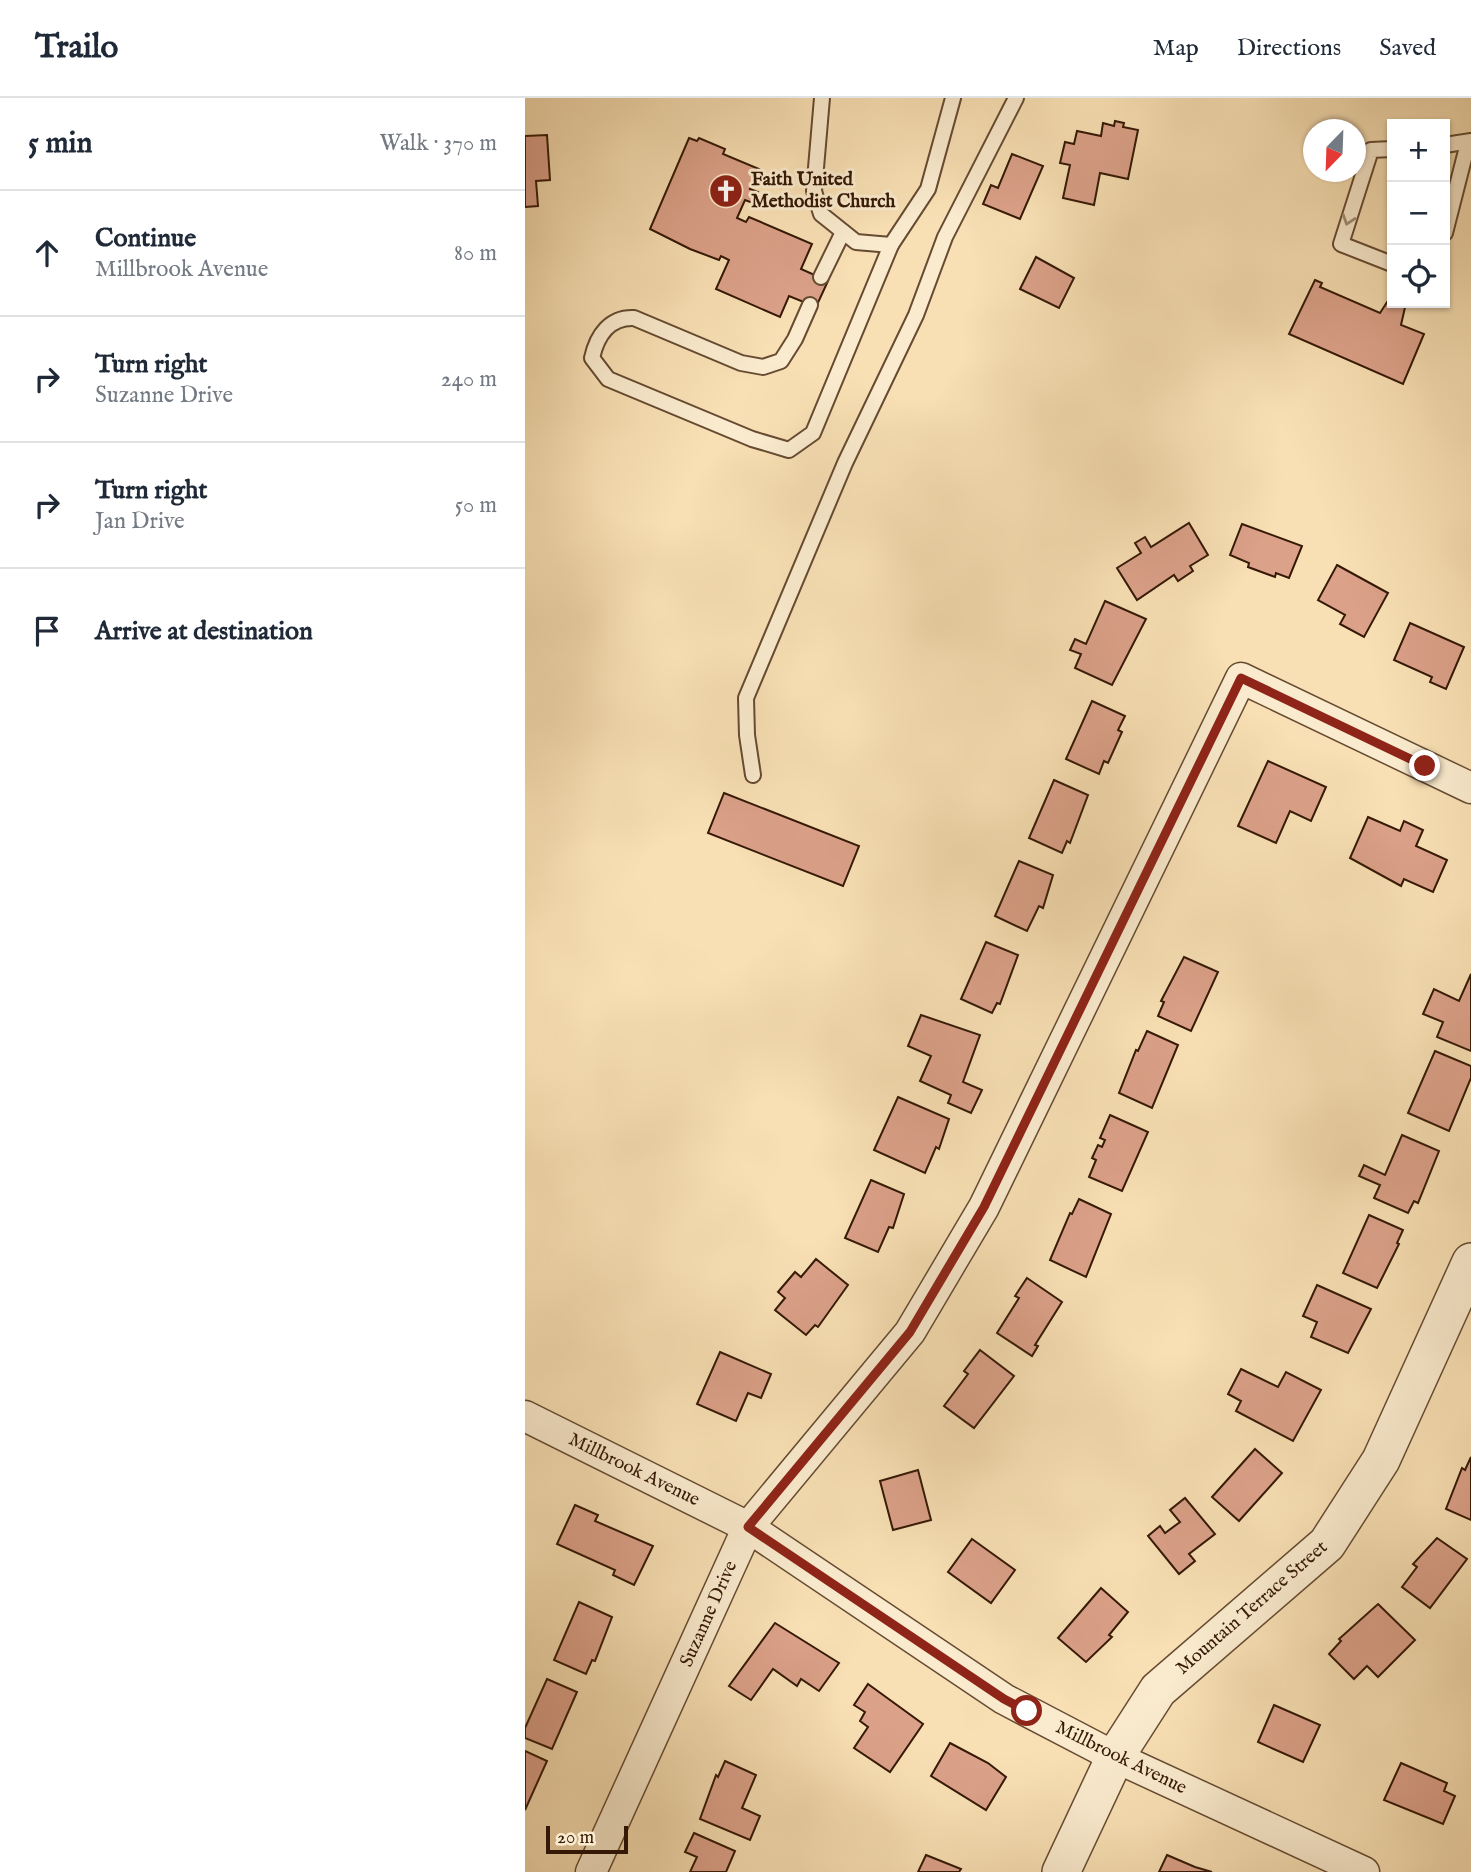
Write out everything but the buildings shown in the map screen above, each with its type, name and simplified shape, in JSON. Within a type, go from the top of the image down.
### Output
[{"type":"street","name":"Suzanne Drive","points":[[591,1872],[748,1527],[910,1332],[984,1207],[1241,678],[1471,788]]},
{"type":"street","name":"Mountain Terrace Street","points":[[1061,1872],[1115,1757],[1158,1690],[1327,1544],[1381,1460],[1471,1262]]},
{"type":"street","name":"Millbrook Avenue","points":[[525,1416],[748,1527],[1004,1699],[1115,1757],[1364,1872]]},
{"type":"lane","points":[[823,98],[814,191],[821,214],[856,242],[891,245]]},
{"type":"lane","points":[[810,305],[796,339],[781,361],[763,367],[741,363],[634,318],[619,317],[608,326],[595,346],[592,358],[608,379],[752,439],[789,450],[813,433],[891,245],[927,189],[953,98]]},
{"type":"lane","points":[[753,775],[747,735],[746,698],[845,463],[916,315],[946,237],[1016,98]]},
{"type":"lane","points":[[1450,144],[1470,142],[1450,215]]},
{"type":"lane","points":[[1387,149],[1371,150],[1341,244],[1387,262]]},
{"type":"lane","points":[[821,277],[843,232]]},
{"type":"place","name":"Faith United Methodist Church","points":[[726,191]]},
{"type":"route","points":[[1027,1711],[1004,1699],[748,1527],[910,1332],[984,1207],[1241,678],[1425,766]]}]
